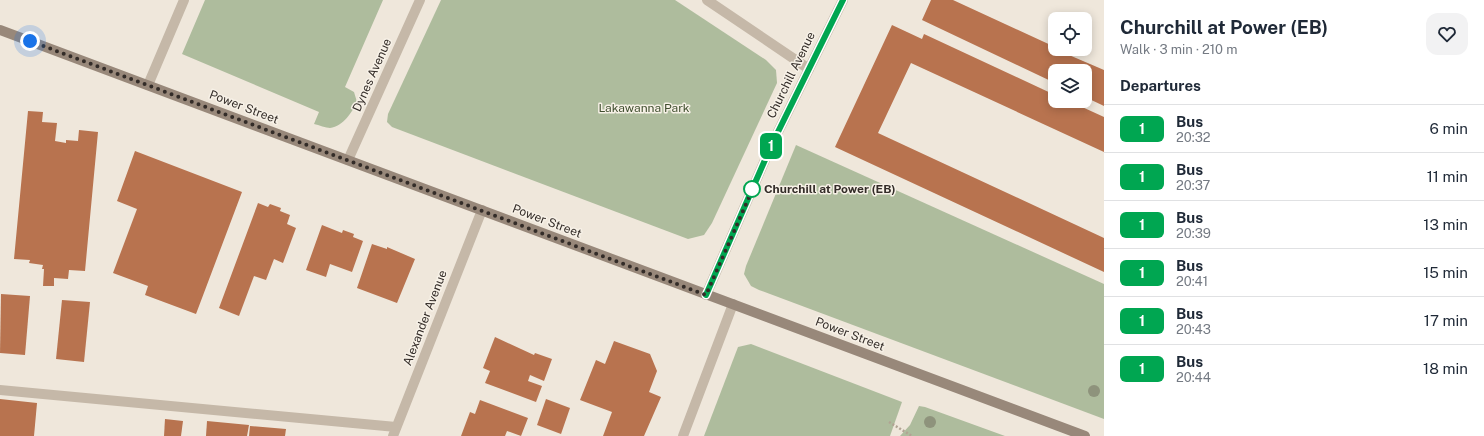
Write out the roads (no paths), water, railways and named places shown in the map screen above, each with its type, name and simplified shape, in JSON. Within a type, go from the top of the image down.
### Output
[{"type":"street","points":[[148,85],[184,0]]},
{"type":"street","name":"Dynes Avenue","points":[[348,160],[420,0]]},
{"type":"street","points":[[707,0],[809,69]]},
{"type":"street","name":"Churchill Avenue","points":[[706,295],[772,144],[843,0]]},
{"type":"street","name":"Power Street","points":[[0,30],[1085,436]]},
{"type":"street","name":"Alexander Avenue","points":[[395,432],[482,210]]},
{"type":"street","points":[[683,436],[733,304]]},
{"type":"street","points":[[0,390],[395,432]]},
{"type":"place","name":"Churchill at Power (EB)","points":[[752,189]]},
{"type":"park label","name":"Lakawanna Park","points":[[644,108]]}]
